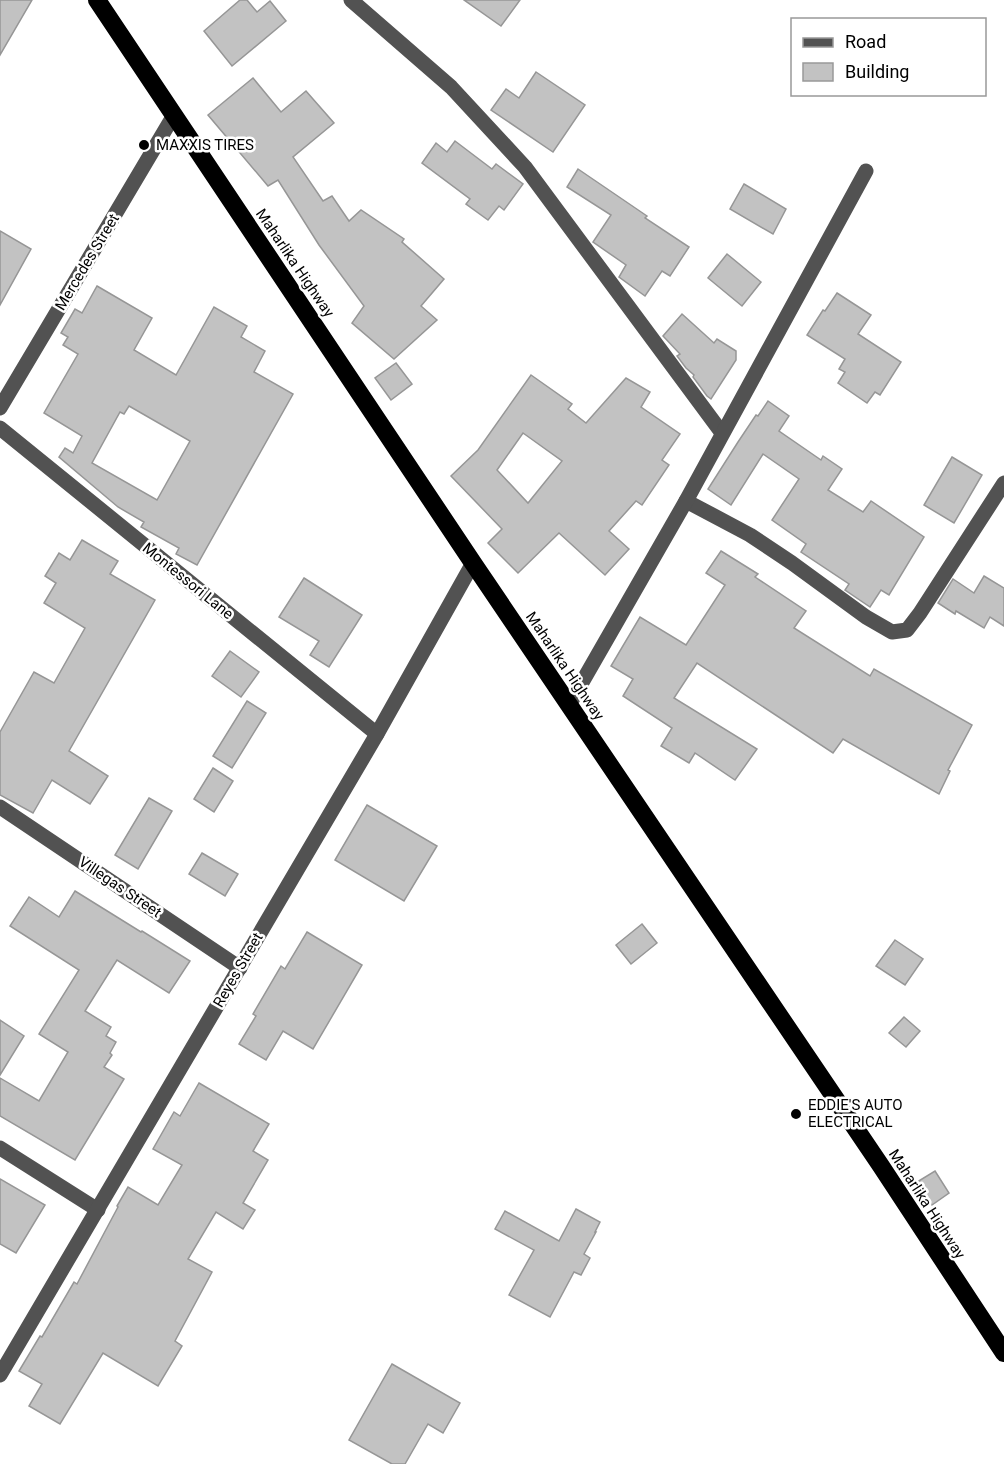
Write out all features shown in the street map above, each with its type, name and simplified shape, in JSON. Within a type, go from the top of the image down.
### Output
[{"type":"highway","name":"Maharlika Highway","points":[[97,0],[473,563],[881,1166],[1004,1353]]},
{"type":"street","points":[[351,0],[451,87],[525,167],[722,433]]},
{"type":"street","name":"Mercedes Street","points":[[0,408],[174,115]]},
{"type":"street","points":[[569,705],[686,501],[866,171]]},
{"type":"street","name":"Montessori Lane","points":[[0,428],[377,734]]},
{"type":"street","points":[[686,501],[759,541],[866,617],[892,632],[899,632],[907,630],[920,613],[1004,483]]},
{"type":"street","name":"Reyes Street","points":[[0,1376],[377,734],[473,563]]},
{"type":"street","name":"Villegas Street","points":[[0,807],[240,968]]},
{"type":"street","points":[[0,1148],[98,1210]]},
{"type":"building","points":[[0,0],[32,0],[0,55]]},
{"type":"building","points":[[240,0],[247,0],[257,12],[270,1],[286,21],[232,66],[204,31]]},
{"type":"building","points":[[464,0],[520,0],[501,26]]},
{"type":"building","points":[[536,72],[585,105],[553,152],[491,110],[506,89],[519,98]]},
{"type":"building","points":[[253,78],[281,112],[306,91],[334,123],[293,157],[323,201],[332,196],[349,221],[361,210],[404,239],[402,242],[444,279],[421,306],[437,320],[394,359],[352,323],[364,306],[319,245],[278,180],[268,186],[208,115]]},
{"type":"building","points":[[455,141],[492,169],[496,164],[523,184],[504,210],[499,206],[488,220],[466,204],[470,199],[422,163],[436,143],[447,152]]},
{"type":"building","points":[[578,169],[689,247],[670,276],[662,271],[645,296],[619,277],[626,265],[593,242],[611,215],[567,187]]},
{"type":"building","points":[[744,184],[786,209],[773,234],[730,209]]},
{"type":"building","points":[[0,231],[31,249],[0,305]]},
{"type":"building","points":[[727,254],[761,282],[742,306],[708,278]]},
{"type":"building","points":[[97,286],[152,318],[134,350],[176,375],[214,307],[247,326],[241,337],[265,351],[254,372],[293,394],[197,565],[176,554],[179,548],[141,527],[144,522],[118,507],[59,457],[65,448],[73,453],[82,436],[44,413],[78,354],[63,345],[68,337],[61,333],[75,309],[82,313]],"holes":[[[129,406],[190,441],[157,500],[92,463],[120,412],[124,414]]]},
{"type":"building","points":[[837,293],[871,315],[858,334],[901,362],[880,395],[875,392],[867,403],[838,383],[845,372],[839,369],[845,359],[807,335]]},
{"type":"building","points":[[682,314],[714,343],[717,339],[736,351],[736,360],[711,399],[677,356],[680,354],[663,336]]},
{"type":"building","points":[[396,363],[412,384],[391,400],[375,378]]},
{"type":"building","points":[[531,375],[572,404],[568,409],[586,423],[626,378],[650,392],[641,407],[680,434],[662,460],[669,465],[642,505],[636,501],[609,531],[629,549],[605,575],[559,533],[518,573],[488,543],[502,529],[451,476],[478,450]],"holes":[[[523,433],[562,461],[528,503],[497,470]]]},
{"type":"building","points":[[768,401],[789,416],[779,431],[821,460],[823,456],[842,469],[828,490],[863,512],[871,501],[924,537],[889,595],[881,590],[870,607],[845,590],[849,584],[801,552],[806,544],[772,520],[799,479],[763,454],[731,505],[708,489],[756,415],[758,416]]},
{"type":"building","points":[[952,457],[982,475],[954,523],[924,505]]},
{"type":"building","points":[[82,540],[118,561],[110,574],[155,600],[69,751],[108,776],[90,804],[52,780],[33,813],[0,795],[0,732],[34,672],[54,683],[85,628],[44,603],[56,583],[45,576],[59,553],[70,560]]},
{"type":"building","points":[[721,551],[758,574],[755,577],[806,611],[794,628],[870,676],[874,669],[972,725],[948,770],[950,771],[939,794],[843,739],[833,753],[697,663],[674,698],[757,749],[735,780],[695,753],[689,763],[661,746],[672,728],[623,696],[633,679],[611,666],[640,617],[686,645],[725,585],[706,573]]},
{"type":"building","points":[[984,576],[1004,588],[1004,626],[990,617],[984,628],[938,603],[953,579],[974,593]]},
{"type":"building","points":[[304,578],[362,615],[329,667],[310,655],[319,641],[279,617]]},
{"type":"building","points":[[230,651],[259,672],[241,697],[212,676]]},
{"type":"building","points":[[247,701],[266,713],[232,768],[213,756]]},
{"type":"building","points":[[213,768],[233,781],[214,812],[194,799]]},
{"type":"building","points":[[149,798],[172,811],[138,869],[115,855]]},
{"type":"building","points":[[367,805],[437,846],[404,901],[335,860]]},
{"type":"building","points":[[202,853],[238,874],[225,896],[189,874]]},
{"type":"building","points":[[75,891],[190,961],[169,993],[117,960],[85,1011],[111,1027],[106,1036],[116,1042],[110,1053],[112,1055],[104,1067],[124,1079],[75,1160],[0,1116],[0,1078],[39,1101],[68,1052],[39,1034],[79,970],[10,926],[29,897],[59,917]]},
{"type":"building","points":[[642,924],[657,943],[631,964],[616,945]]},
{"type":"building","points":[[307,932],[362,965],[313,1049],[283,1031],[266,1060],[239,1044],[256,1016],[253,1014],[281,966],[285,969]]},
{"type":"building","points":[[895,940],[923,959],[905,985],[876,966]]},
{"type":"building","points":[[904,1017],[920,1031],[906,1047],[889,1033]]},
{"type":"building","points":[[0,1020],[24,1036],[0,1075]]},
{"type":"building","points":[[199,1083],[269,1124],[253,1151],[268,1160],[243,1203],[255,1210],[243,1229],[216,1212],[188,1259],[212,1272],[175,1341],[182,1346],[158,1386],[103,1353],[60,1424],[29,1406],[42,1384],[19,1371],[74,1282],[77,1284],[128,1187],[158,1205],[182,1165],[153,1149],[174,1112],[180,1116]]},
{"type":"building","points":[[935,1171],[949,1193],[932,1205],[917,1182]]},
{"type":"building","points":[[0,1179],[45,1205],[16,1253],[0,1244]]},
{"type":"building","points":[[576,1209],[600,1222],[584,1254],[590,1258],[581,1275],[574,1272],[550,1317],[509,1295],[534,1250],[495,1229],[505,1211],[559,1241]]},
{"type":"building","points":[[392,1364],[460,1403],[443,1433],[428,1424],[405,1464],[392,1464],[349,1440]]},
{"type":"place","name":"MAXXIS TIRES","points":[[144,145]]},
{"type":"place","name":"EDDIE'S AUTO ELECTRICAL","points":[[796,1114]]}]
